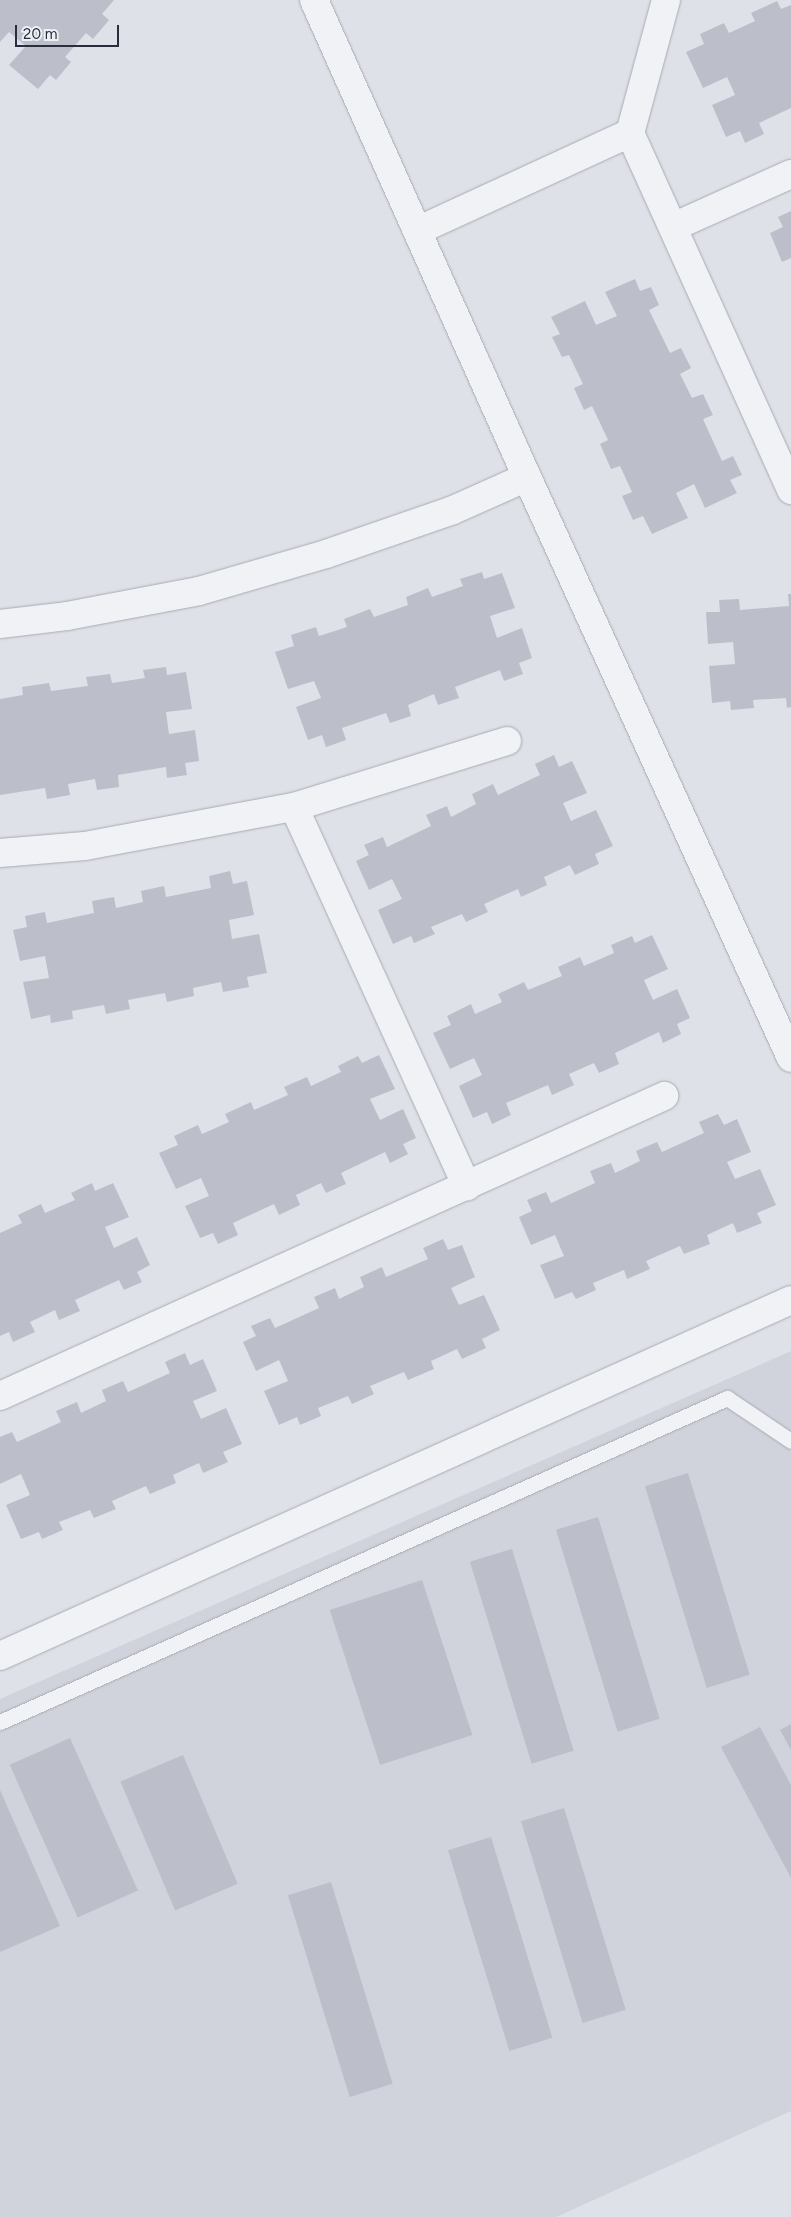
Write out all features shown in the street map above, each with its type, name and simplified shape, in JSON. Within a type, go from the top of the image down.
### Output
[{"type":"street","points":[[314,0],[419,230],[433,267],[527,477],[791,1058]]},
{"type":"street","points":[[666,0],[630,133],[791,490]]},
{"type":"street","points":[[419,230],[630,133]]},
{"type":"street","points":[[673,227],[791,174]]},
{"type":"street","points":[[0,624],[67,616],[199,591],[326,554],[453,510],[527,477]]},
{"type":"street","points":[[0,853],[85,846],[294,807],[507,741]]},
{"type":"street","points":[[294,807],[467,1186]]},
{"type":"street","points":[[0,1396],[664,1096]]},
{"type":"street","points":[[0,1656],[791,1300]]},
{"type":"lane","points":[[0,1722],[727,1398],[791,1441]]},
{"type":"shaded area","points":[[791,1351],[791,2111],[556,2217],[0,2217],[0,1699]]},
{"type":"building","points":[[0,0],[114,0],[102,14],[109,20],[93,39],[86,33],[65,57],[71,62],[56,80],[50,75],[38,89],[9,65],[26,46],[9,32],[0,42]]},
{"type":"building","points":[[777,1],[781,9],[791,5],[791,108],[759,123],[764,134],[745,143],[740,131],[726,137],[712,105],[735,95],[727,77],[703,88],[686,52],[704,44],[700,34],[724,23],[729,33],[755,21],[751,13]]},
{"type":"building","points":[[791,211],[791,258],[782,262],[770,233],[783,227],[778,217]]},
{"type":"building","points":[[635,279],[640,291],[651,287],[659,305],[649,310],[670,353],[681,348],[691,368],[680,374],[692,398],[703,394],[713,415],[703,419],[722,461],[733,456],[742,475],[730,480],[737,493],[705,508],[694,484],[676,493],[688,518],[652,534],[643,516],[633,520],[622,496],[632,492],[620,466],[611,469],[600,444],[608,440],[592,406],[584,410],[574,388],[583,384],[569,355],[562,357],[552,337],[560,334],[551,317],[585,301],[596,325],[617,316],[605,292]]},
{"type":"building","points":[[482,572],[484,579],[502,573],[515,608],[490,616],[497,638],[522,628],[532,658],[519,663],[523,674],[504,681],[500,670],[455,687],[459,698],[438,705],[434,694],[408,705],[411,716],[390,723],[386,713],[342,728],[346,740],[326,747],[322,735],[308,740],[296,707],[321,698],[314,681],[288,689],[275,652],[294,646],[291,635],[316,627],[319,636],[347,627],[344,619],[370,609],[374,617],[408,605],[406,597],[428,588],[432,597],[463,586],[460,579]]},
{"type":"building","points":[[788,594],[791,594],[791,707],[787,708],[786,698],[753,700],[754,708],[731,710],[730,701],[712,703],[709,666],[735,664],[733,642],[708,644],[706,612],[720,612],[719,600],[739,599],[740,610],[789,606]]},
{"type":"building","points":[[166,667],[167,675],[186,672],[192,709],[166,712],[169,734],[195,730],[199,761],[185,763],[187,775],[167,778],[166,767],[118,775],[119,787],[97,790],[95,779],[68,784],[70,795],[47,799],[45,788],[0,795],[0,699],[23,695],[22,687],[49,683],[51,691],[88,686],[86,677],[110,674],[112,683],[145,678],[143,670]]},
{"type":"building","points":[[554,755],[559,767],[572,761],[587,793],[563,803],[571,821],[596,810],[613,846],[595,854],[599,864],[575,875],[570,865],[544,877],[547,885],[521,897],[518,889],[484,904],[488,912],[466,922],[462,914],[431,927],[435,934],[414,943],[411,936],[393,944],[378,910],[402,899],[392,879],[369,890],[356,861],[369,855],[364,845],[383,837],[387,847],[431,826],[426,815],[447,806],[451,817],[476,804],[472,794],[493,784],[498,795],[540,775],[535,764]]},
{"type":"building","points":[[230,871],[233,884],[247,881],[254,915],[229,920],[232,939],[259,934],[267,973],[247,977],[249,987],[223,992],[221,982],[193,988],[194,996],[167,1002],[165,993],[128,1000],[130,1009],[106,1014],[104,1005],[72,1011],[73,1019],[51,1023],[50,1015],[31,1019],[23,982],[49,978],[45,956],[20,961],[13,930],[27,927],[25,916],[45,912],[47,923],[94,913],[92,901],[114,897],[116,908],[143,902],[141,891],[164,886],[166,897],[211,888],[209,876]]},
{"type":"building","points":[[652,935],[668,969],[644,980],[653,1000],[677,989],[690,1018],[677,1024],[681,1034],[663,1043],[659,1032],[615,1053],[619,1064],[599,1073],[594,1063],[569,1074],[574,1085],[552,1095],[548,1085],[506,1103],[511,1115],[492,1124],[487,1112],[473,1118],[459,1086],[482,1075],[474,1058],[450,1069],[433,1033],[451,1025],[447,1016],[471,1004],[475,1014],[502,1002],[498,994],[524,982],[528,990],[562,976],[558,967],[580,957],[584,966],[614,953],[611,945],[632,936],[635,943]]},
{"type":"building","points":[[379,1055],[395,1089],[370,1099],[380,1120],[403,1109],[416,1138],[403,1144],[408,1154],[390,1163],[385,1152],[341,1173],[346,1184],[326,1193],[321,1183],[296,1195],[300,1205],[279,1215],[274,1204],[233,1223],[238,1235],[218,1244],[213,1233],[200,1238],[185,1206],[209,1196],[201,1178],[176,1189],[159,1153],[178,1145],[174,1136],[198,1125],[202,1134],[229,1122],[225,1114],[251,1102],[254,1110],[288,1095],[284,1087],[307,1077],[311,1086],[341,1072],[338,1066],[358,1056],[362,1063]]},
{"type":"building","points":[[718,1114],[724,1125],[737,1119],[751,1152],[727,1162],[735,1179],[760,1169],[776,1205],[757,1213],[762,1223],[737,1233],[733,1223],[707,1235],[710,1244],[684,1254],[680,1246],[646,1261],[650,1269],[627,1279],[624,1270],[593,1283],[596,1290],[576,1299],[572,1292],[555,1299],[540,1265],[564,1256],[555,1235],[531,1245],[519,1217],[532,1211],[527,1200],[546,1192],[551,1203],[595,1183],[590,1171],[611,1163],[615,1173],[640,1161],[636,1151],[657,1142],[662,1152],[704,1133],[699,1122]]},
{"type":"building","points":[[92,1183],[95,1191],[113,1183],[129,1217],[105,1227],[114,1248],[137,1237],[150,1265],[137,1272],[142,1282],[124,1290],[119,1280],[75,1300],[80,1311],[59,1320],[55,1310],[30,1322],[35,1332],[13,1342],[9,1332],[0,1336],[0,1233],[22,1223],[18,1215],[41,1204],[45,1213],[75,1200],[71,1193]]},
{"type":"building","points":[[443,1239],[448,1250],[462,1245],[475,1277],[451,1288],[459,1305],[484,1295],[500,1330],[482,1339],[486,1348],[462,1359],[457,1349],[431,1361],[434,1369],[408,1380],[404,1372],[370,1386],[374,1394],[352,1404],[348,1396],[318,1408],[321,1416],[300,1425],[297,1417],[279,1425],[264,1391],[288,1381],[279,1360],[256,1371],[243,1342],[256,1336],[251,1326],[270,1318],[275,1328],[319,1308],[314,1297],[335,1288],[339,1299],[364,1287],[360,1277],[382,1267],[386,1277],[428,1259],[423,1248]]},
{"type":"building","points":[[185,1353],[190,1365],[203,1359],[217,1391],[193,1401],[201,1419],[226,1408],[242,1444],[223,1452],[228,1462],[203,1473],[199,1463],[173,1475],[176,1483],[150,1494],[146,1486],[112,1501],[116,1509],[94,1518],[90,1510],[59,1522],[63,1530],[42,1539],[39,1532],[21,1539],[6,1505],[30,1495],[21,1474],[0,1484],[0,1437],[12,1432],[17,1442],[61,1422],[56,1411],[77,1402],[81,1413],[106,1401],[102,1390],[123,1381],[128,1392],[170,1373],[165,1362]]},
{"type":"building","points":[[688,1473],[750,1675],[707,1688],[645,1486]]},
{"type":"building","points":[[598,1517],[660,1719],[618,1732],[556,1530]]},
{"type":"building","points":[[512,1549],[574,1751],[532,1764],[470,1562]]},
{"type":"building","points":[[422,1580],[472,1735],[380,1765],[330,1610]]},
{"type":"building","points":[[791,1724],[791,1750],[780,1730]]},
{"type":"building","points":[[760,1727],[791,1785],[791,1878],[721,1747]]},
{"type":"building","points":[[70,1738],[138,1891],[78,1917],[10,1765]]},
{"type":"building","points":[[183,1755],[238,1884],[175,1910],[120,1782]]},
{"type":"building","points":[[0,1790],[60,1926],[0,1952]]},
{"type":"building","points":[[564,1808],[626,2010],[583,2023],[521,1821]]},
{"type":"building","points":[[491,1837],[552,2038],[509,2051],[448,1850]]},
{"type":"building","points":[[331,1882],[393,2084],[350,2097],[288,1895]]}]
